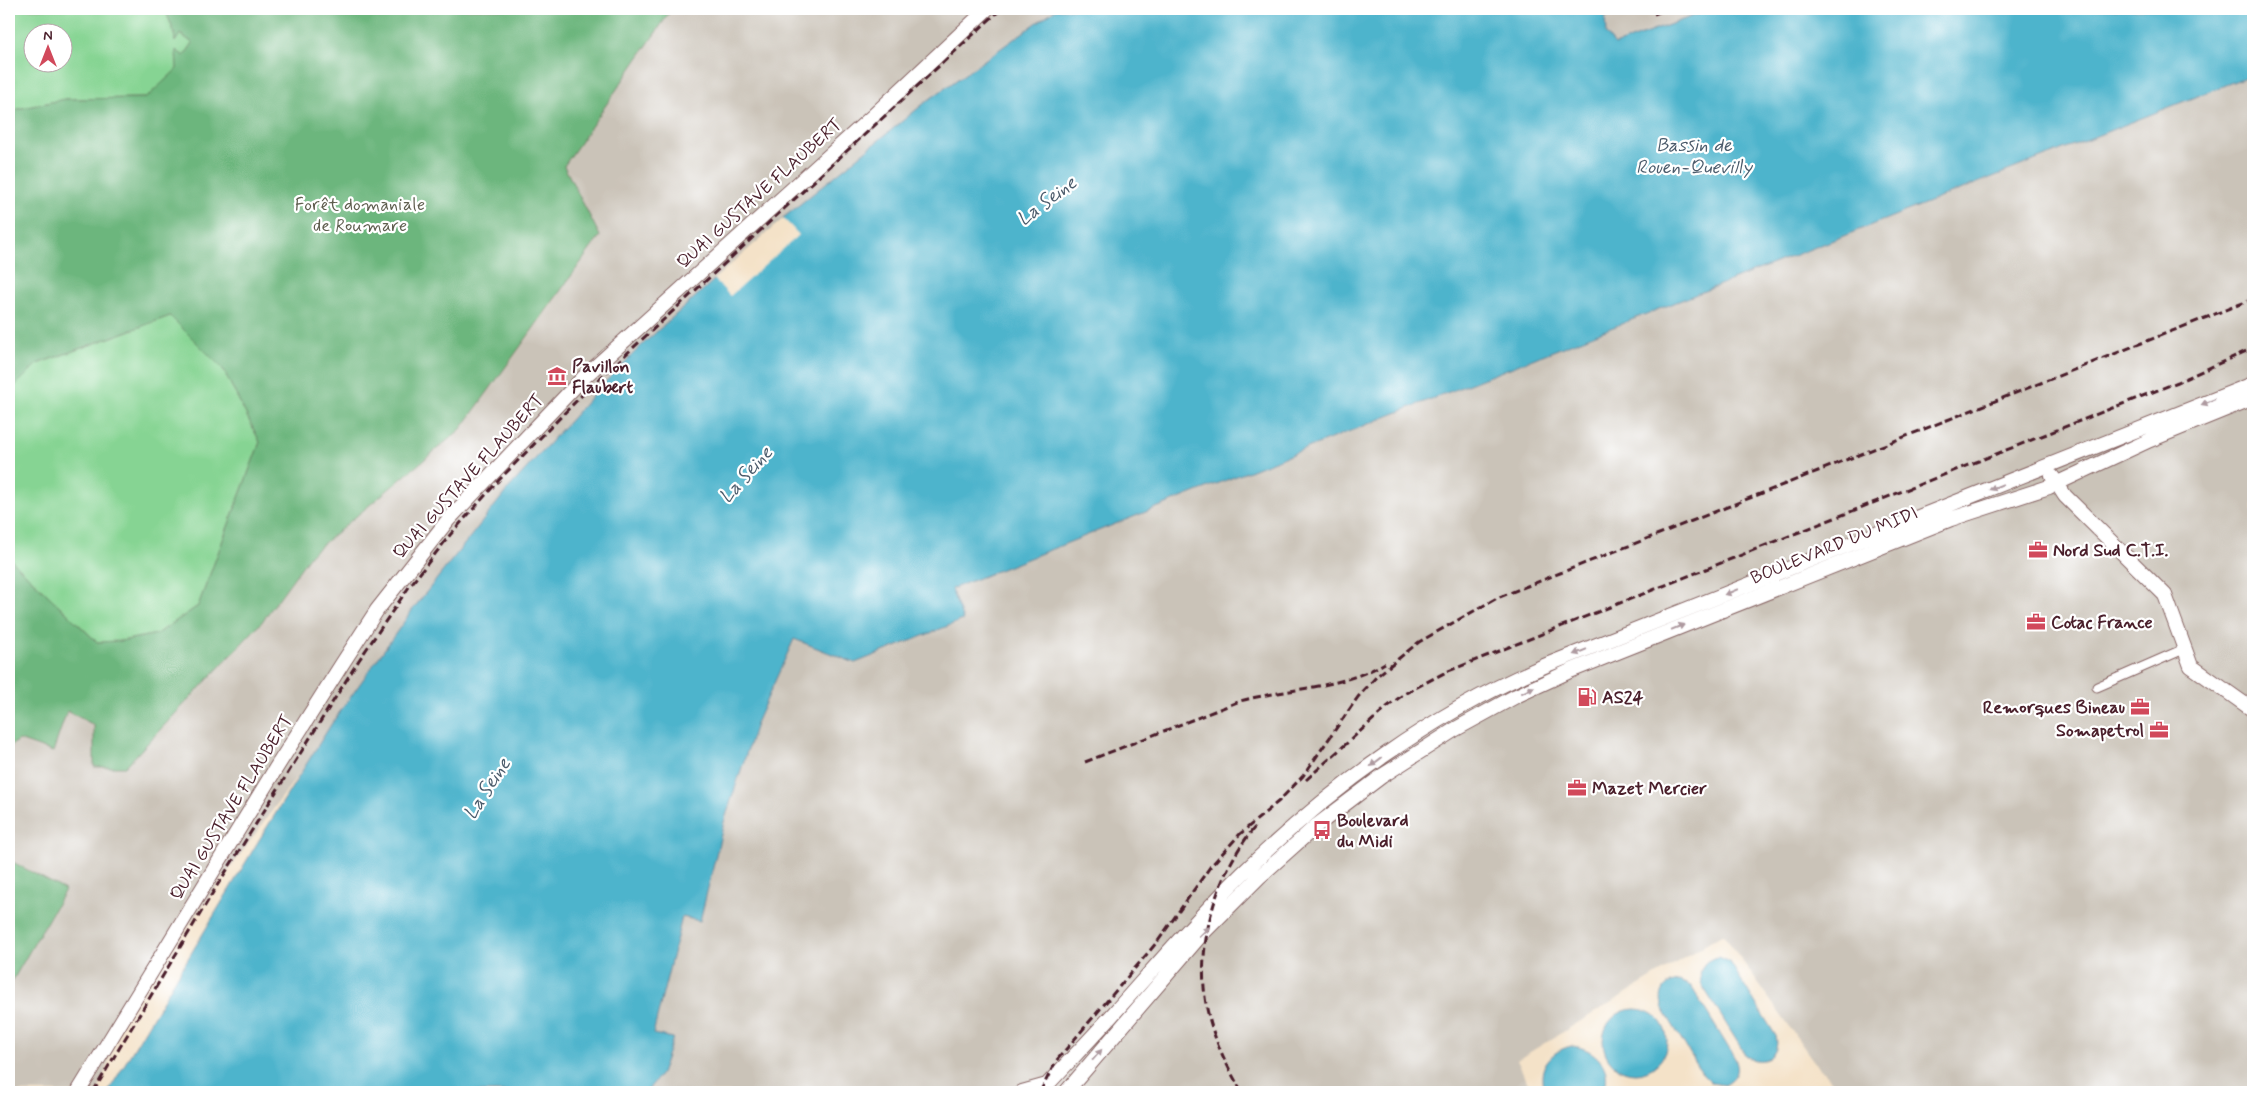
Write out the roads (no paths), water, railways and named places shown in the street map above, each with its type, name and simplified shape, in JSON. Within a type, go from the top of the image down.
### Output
[{"type":"main road","name":"QUAI GUSTAVE FLAUBERT","points":[[78,1092],[276,768],[342,664],[389,595],[448,520],[583,378],[873,116],[987,9]]},
{"type":"main road","name":"BOULEVARD DU MIDI","points":[[1406,741],[1432,739],[1570,671],[1951,519],[2050,476],[2160,422],[2253,384]]},
{"type":"main road","name":"BOULEVARD DU MIDI","points":[[1030,1092],[1047,1085],[1195,923],[1249,868],[1321,805],[1406,741],[1464,706],[1522,676],[2150,440],[2253,398]]},
{"type":"main road","points":[[2050,476],[2065,496],[2165,595],[2188,660],[2197,671],[2253,710]]},
{"type":"main road","name":"BOULEVARD DU MIDI","points":[[1066,1092],[1200,936],[1258,877],[1316,826],[1353,797],[1432,739],[1500,694],[1522,676]]},
{"type":"street","points":[[2097,687],[2183,646]]},
{"type":"water","points":[[1056,9],[1621,9],[1605,18],[1606,34],[1615,45],[1712,9],[2253,9],[2253,74],[951,589],[963,620],[855,663],[794,639],[757,721],[724,822],[700,921],[682,917],[653,1034],[673,1038],[661,1074],[646,1092],[108,1092],[259,840],[332,723],[413,609],[508,489],[600,387],[643,344],[783,218],[927,101]]},
{"type":"water","points":[[1719,957],[1730,962],[1776,1036],[1776,1049],[1769,1058],[1759,1060],[1746,1056],[1702,985],[1700,975],[1703,966],[1709,960]]},
{"type":"water","points":[[1679,981],[1691,986],[1736,1060],[1738,1068],[1736,1075],[1725,1085],[1711,1083],[1703,1075],[1663,1009],[1661,999],[1663,990],[1669,984]]},
{"type":"water","points":[[1629,1009],[1641,1009],[1658,1018],[1665,1029],[1667,1041],[1665,1053],[1658,1064],[1641,1073],[1629,1073],[1617,1068],[1608,1059],[1603,1047],[1603,1035],[1608,1023],[1617,1014]]},
{"type":"water","points":[[1571,1046],[1587,1050],[1600,1060],[1606,1075],[1603,1092],[1545,1092],[1542,1076],[1546,1063],[1550,1057]]},
{"type":"water","points":[[1676,1084],[1687,1085],[1701,1092],[1658,1092]]},
{"type":"railway","points":[[93,1092],[215,889],[359,660],[409,587],[450,535],[499,480],[585,392],[1001,9]]},
{"type":"railway","points":[[1654,14],[1667,9]]},
{"type":"railway","points":[[1040,1092],[1056,1061],[1158,941],[1210,867],[1240,834],[1279,801],[1303,776],[1358,697],[1377,676],[1419,642],[1497,598],[2253,299]]},
{"type":"railway","points":[[1306,780],[1387,707],[1404,694],[1446,672],[2178,382],[2253,348]]},
{"type":"railway","points":[[1085,762],[1240,701],[1332,683],[1368,672],[1385,663]]},
{"type":"railway","points":[[1242,1092],[1220,1050],[1212,1027],[1206,1004],[1204,958],[1212,910],[1220,887],[1241,845],[1255,827]]},
{"type":"place","name":"Pavillon Flaubert","points":[[557,376]]},
{"type":"place","name":"Nord Sud C.T.I.","points":[[2038,550]]},
{"type":"place","name":"Cotac France","points":[[2036,622]]},
{"type":"place","name":"AS24","points":[[1587,697]]},
{"type":"place","name":"Remorques Bineau","points":[[2140,707]]},
{"type":"place","name":"Somapetrol","points":[[2159,730]]},
{"type":"place","name":"Mazet Mercier","points":[[1577,788]]},
{"type":"place","name":"Boulevard du Midi","points":[[1322,830]]},
{"type":"water label","name":"Bassin de Rouen-Quevilly","points":[[1694,155]]},
{"type":"water label","name":"La Seine","points":[[1046,200]]},
{"type":"water label","name":"La Seine","points":[[745,474]]},
{"type":"water label","name":"La Seine","points":[[486,788]]},
{"type":"park label","name":"Forêt domaniale de Roumare","points":[[360,214]]}]
